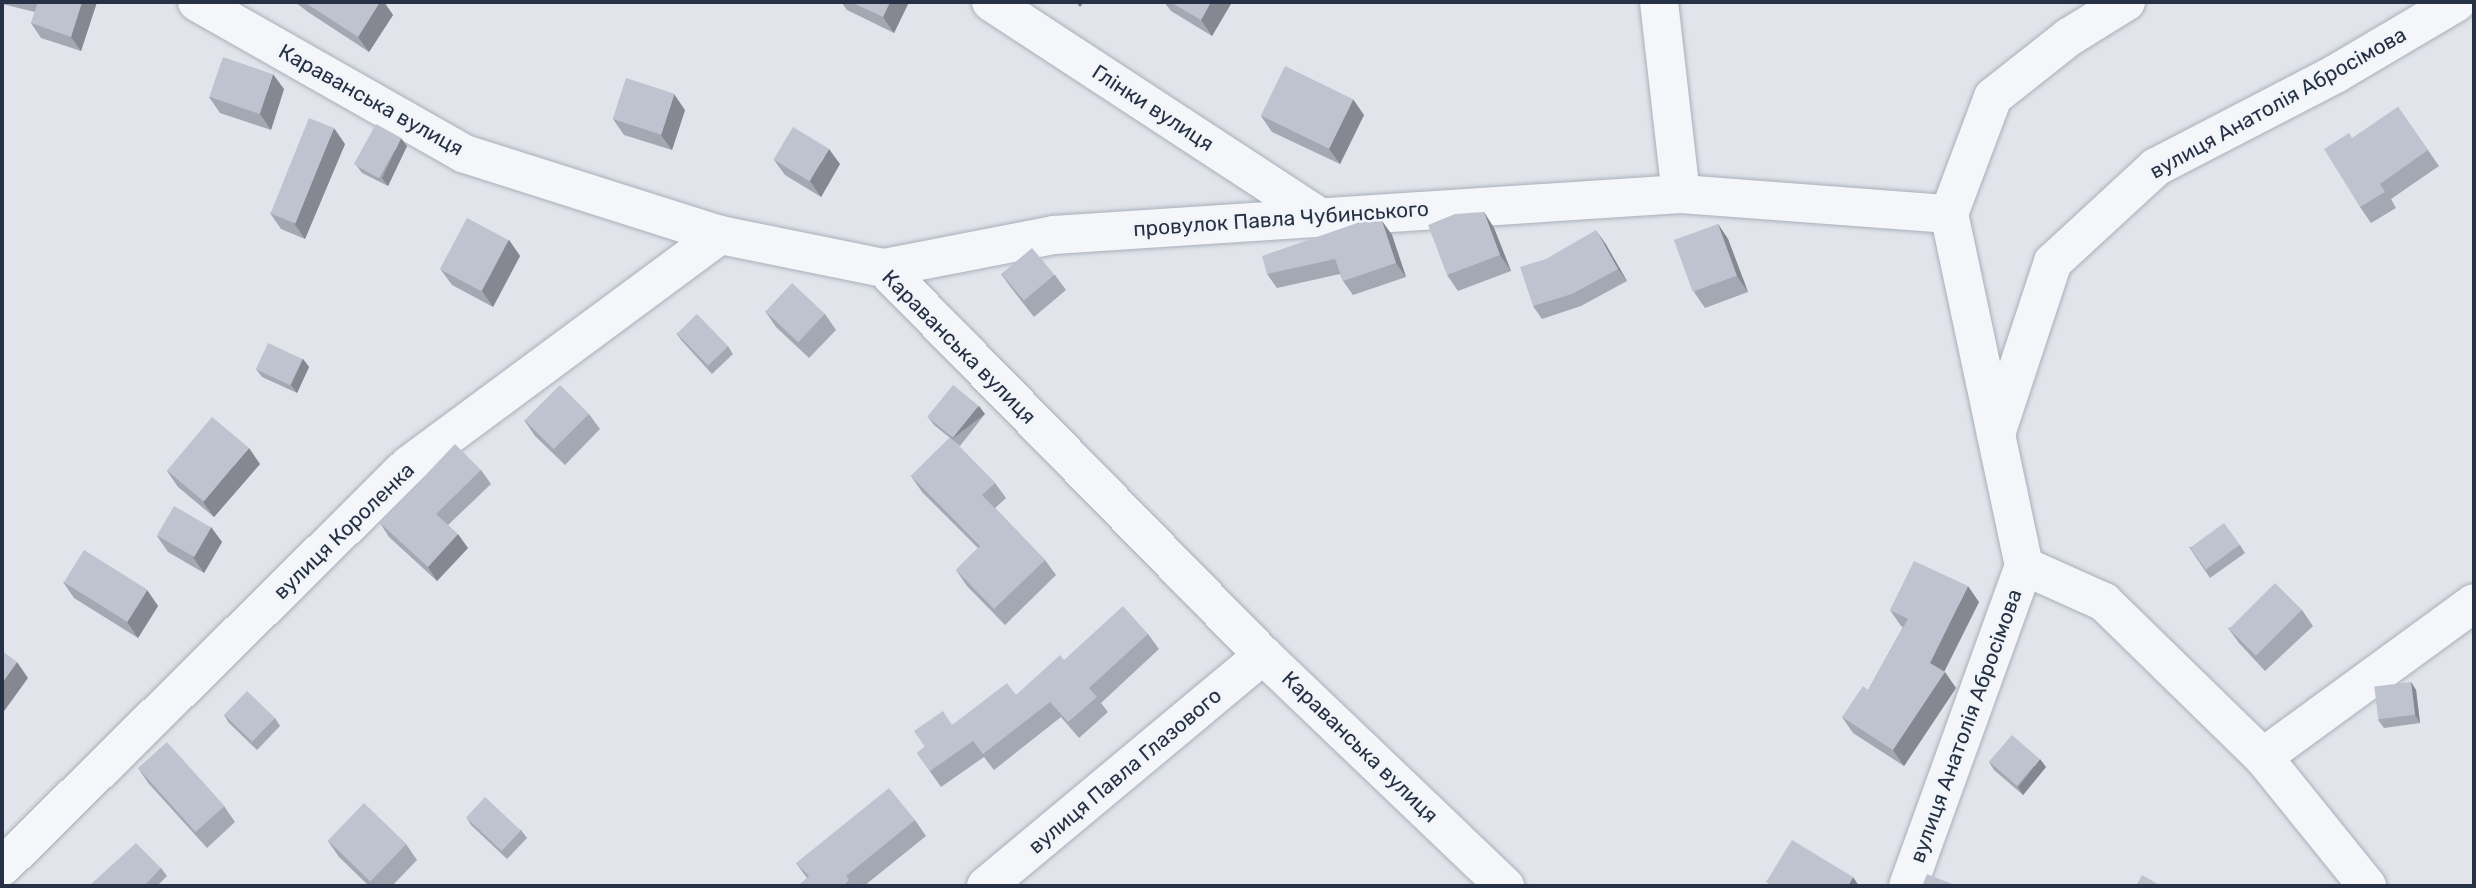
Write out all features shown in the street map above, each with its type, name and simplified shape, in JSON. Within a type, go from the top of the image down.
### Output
[{"type":"street","name":"Караванська вулиця","points":[[197,2],[465,154],[720,235],[884,268],[1264,655],[1505,886]]},
{"type":"street","name":"Глінки вулиця","points":[[991,2],[1316,215]]},
{"type":"street","points":[[1659,2],[1681,194]]},
{"type":"street","points":[[2126,2],[2069,37],[1993,97],[1949,214],[2024,566],[2104,603],[2263,757],[2367,886]]},
{"type":"street","name":"вулиця Анатолія Абросімова","points":[[1996,434],[2053,262],[2156,167],[2337,73],[2457,2]]},
{"type":"street","name":"провулок Павла Чубинського","points":[[884,268],[1054,235],[1316,215],[1681,194],[1949,214]]},
{"type":"street","name":"вулиця Короленка","points":[[2,867],[409,466],[720,235]]},
{"type":"street","name":"вулиця Анатолія Абросімова","points":[[1908,886],[2024,566]]},
{"type":"street","points":[[2263,757],[2474,603]]},
{"type":"street","name":"вулиця Павла Глазового","points":[[986,886],[1264,655]]},
{"type":"building","points":[[38,2],[82,2],[71,37],[31,23]]},
{"type":"building","points":[[304,2],[380,2],[358,37]]},
{"type":"building","points":[[851,2],[890,2],[883,17]]},
{"type":"building","points":[[1170,2],[1211,2],[1201,20]]},
{"type":"building","points":[[223,57],[273,74],[259,114],[209,97]]},
{"type":"building","points":[[1285,66],[1353,99],[1329,149],[1261,115]]},
{"type":"building","points":[[626,78],[675,94],[661,135],[613,119]]},
{"type":"building","points":[[2398,107],[2428,150],[2380,184],[2385,192],[2360,207],[2324,149],[2349,133],[2352,138]]},
{"type":"building","points":[[309,118],[334,128],[295,224],[270,213]]},
{"type":"building","points":[[376,124],[401,138],[379,178],[354,164]]},
{"type":"building","points":[[793,127],[829,149],[809,181],[773,160]]},
{"type":"building","points":[[1484,212],[1500,255],[1447,275],[1428,225],[1455,214]]},
{"type":"building","points":[[467,218],[508,240],[481,291],[440,269]]},
{"type":"building","points":[[1382,221],[1396,263],[1343,281],[1335,259],[1267,274],[1262,256],[1360,222]]},
{"type":"building","points":[[1718,224],[1737,276],[1693,292],[1674,240]]},
{"type":"building","points":[[1596,230],[1618,269],[1572,294],[1533,306],[1520,267],[1546,259]]},
{"type":"building","points":[[1032,248],[1054,275],[1024,301],[1001,274]]},
{"type":"building","points":[[792,283],[825,314],[798,342],[765,312]]},
{"type":"building","points":[[697,314],[728,346],[708,366],[677,333]]},
{"type":"building","points":[[268,343],[302,359],[290,385],[256,369]]},
{"type":"building","points":[[560,385],[589,414],[554,449],[525,420]]},
{"type":"building","points":[[953,385],[979,406],[953,438],[927,417]]},
{"type":"building","points":[[212,417],[249,448],[204,501],[167,471]]},
{"type":"building","points":[[950,437],[995,483],[982,495],[1045,560],[994,609],[956,570],[980,546],[911,476]]},
{"type":"building","points":[[455,444],[481,470],[436,514],[458,534],[428,567],[380,523]]},
{"type":"building","points":[[174,506],[211,528],[194,557],[157,535]]},
{"type":"building","points":[[2224,523],[2240,545],[2206,570],[2190,548]]},
{"type":"building","points":[[84,550],[148,590],[127,622],[64,582]]},
{"type":"building","points":[[1914,561],[1968,586],[1930,663],[1945,672],[1893,750],[1842,717],[1863,686],[1868,690],[1908,619],[1890,610]]},
{"type":"building","points":[[2275,583],[2302,610],[2256,656],[2229,629]]},
{"type":"building","points":[[1123,606],[1148,634],[1089,688],[1097,697],[1068,722],[1050,702],[983,754],[973,741],[930,771],[917,753],[925,747],[914,731],[943,711],[952,725],[1007,683],[1016,695],[1060,655],[1064,660]]},
{"type":"building","points":[[2,651],[17,662],[2,683]]},
{"type":"building","points":[[2411,682],[2415,715],[2378,719],[2374,687]]},
{"type":"building","points":[[247,691],[275,718],[252,742],[224,715]]},
{"type":"building","points":[[2012,735],[2040,759],[2017,786],[1989,761]]},
{"type":"building","points":[[167,742],[225,806],[196,832],[138,768]]},
{"type":"building","points":[[889,788],[915,820],[846,876],[849,880],[843,886],[798,886],[809,876],[796,863]]},
{"type":"building","points":[[485,797],[521,830],[502,851],[466,817]]},
{"type":"building","points":[[364,803],[406,844],[370,881],[328,840]]},
{"type":"building","points":[[1792,840],[1853,877],[1848,886],[1773,886],[1766,882]]},
{"type":"building","points":[[136,843],[161,868],[144,886],[89,886]]},
{"type":"building","points":[[1927,874],[1957,886],[1922,886]]},
{"type":"building","points":[[2142,875],[2161,886],[2136,886]]}]
